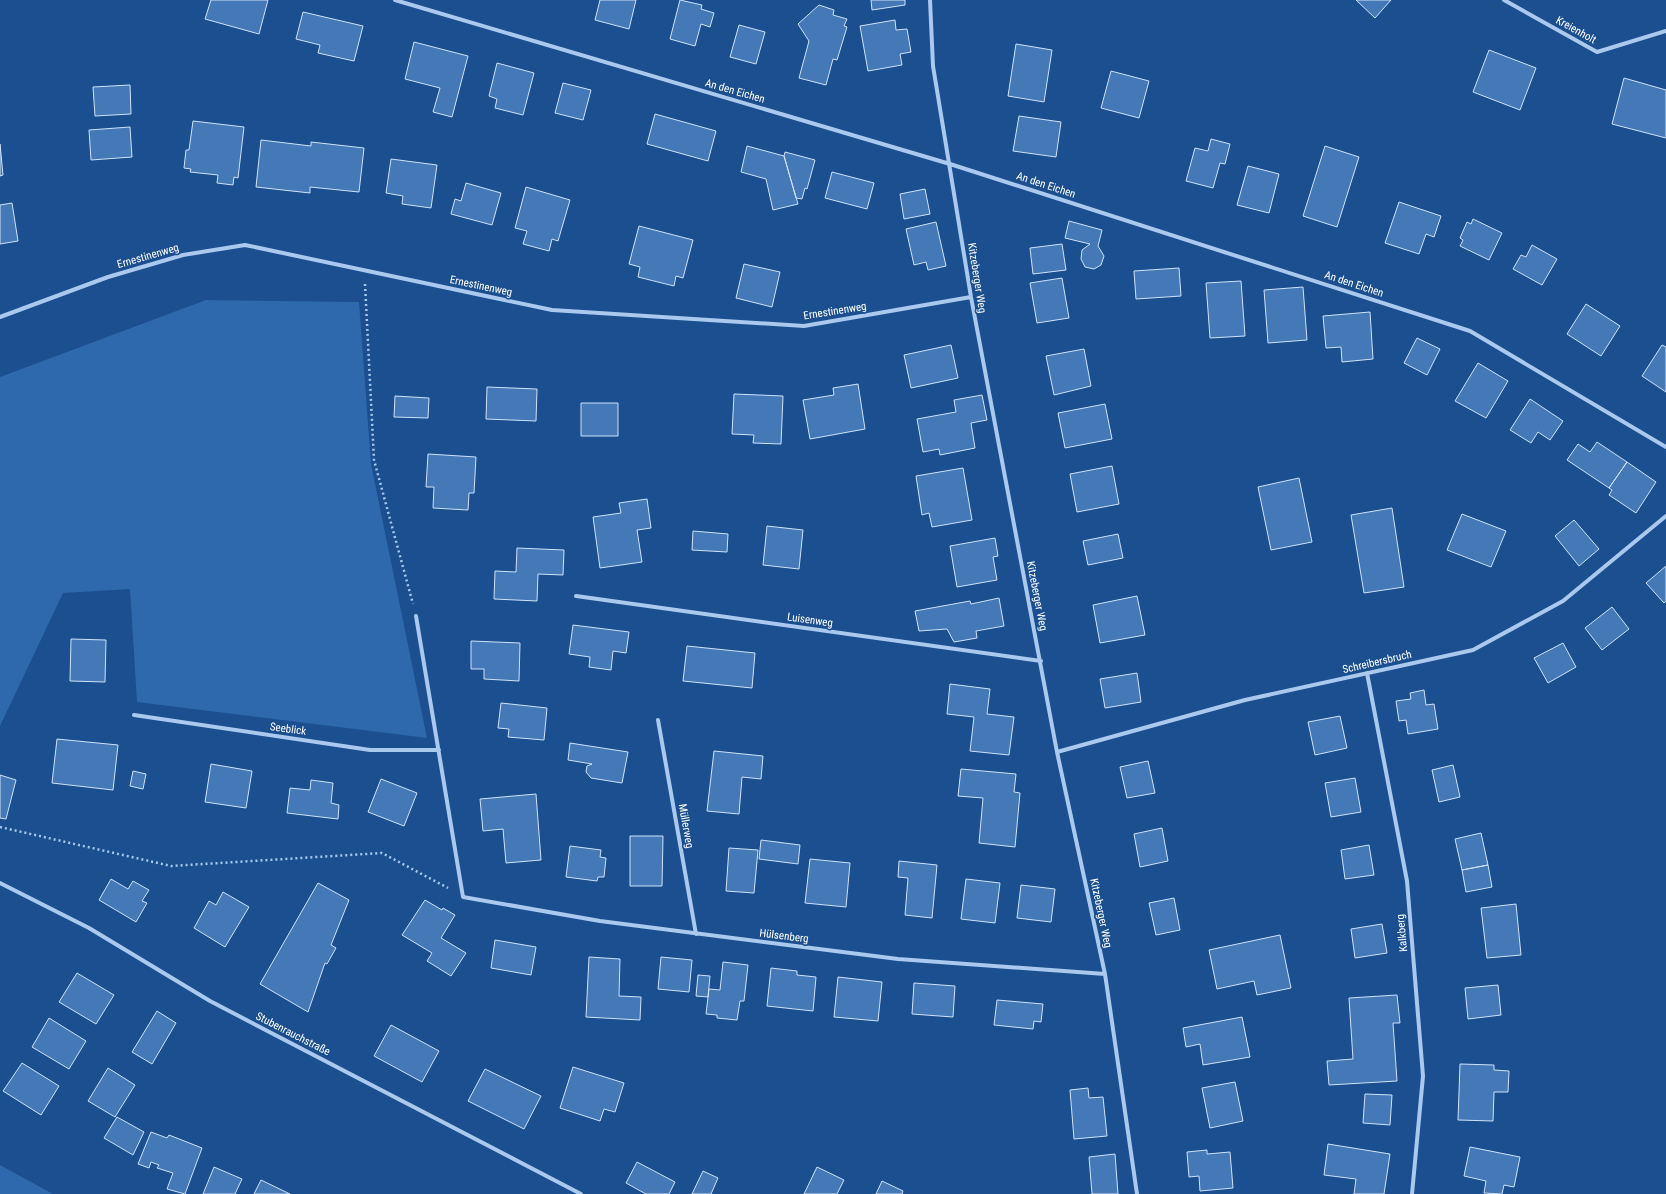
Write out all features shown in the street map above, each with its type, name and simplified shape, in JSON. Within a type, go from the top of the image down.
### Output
[{"type":"street","name":"An den Eichen","points":[[395,0],[950,164],[1470,331],[1666,447]]},
{"type":"street","name":"Kitzeberger Weg","points":[[930,0],[933,66],[950,164],[970,297],[1041,661],[1057,752],[1105,974],[1137,1194]]},
{"type":"street","name":"Kreienholt","points":[[1504,0],[1597,52],[1666,31]]},
{"type":"street","name":"Ernestinenweg","points":[[0,317],[108,277],[183,255],[245,245],[552,310],[804,326],[970,297]]},
{"type":"street","name":"Schreibersbruch","points":[[1057,752],[1245,700],[1473,650],[1563,601],[1666,516]]},
{"type":"street","name":"Luisenweg","points":[[576,596],[1041,661]]},
{"type":"street","points":[[416,616],[464,897]]},
{"type":"street","name":"Kalkberg","points":[[1367,674],[1407,881],[1423,1076],[1412,1194]]},
{"type":"street","name":"Seeblick","points":[[134,715],[370,750],[439,750]]},
{"type":"street","name":"Müllerweg","points":[[658,720],[696,934]]},
{"type":"street","name":"Stubenrauchstraße","points":[[0,883],[89,928],[210,1001],[581,1194]]},
{"type":"street","name":"Hülsenberg","points":[[464,897],[600,922],[898,959],[1105,974]]},
{"type":"path","points":[[364,270],[374,460],[416,616]]},
{"type":"path","points":[[0,827],[171,866],[382,853],[464,897]]},
{"type":"shaded area","points":[[206,300],[359,302],[371,464],[427,738],[137,702],[130,589],[63,593],[0,726],[0,377]]},
{"type":"shaded area","points":[[0,1165],[53,1194],[0,1194]]},
{"type":"building","points":[[211,0],[268,0],[259,34],[205,19]]},
{"type":"building","points":[[600,0],[636,0],[629,29],[595,20]]},
{"type":"building","points":[[680,0],[702,5],[701,9],[714,13],[710,27],[701,24],[695,46],[670,39]]},
{"type":"building","points":[[871,0],[905,0],[905,5],[872,10]]},
{"type":"building","points":[[1356,0],[1391,0],[1375,18]]},
{"type":"building","points":[[819,5],[834,10],[833,15],[847,19],[844,26],[847,27],[837,60],[833,59],[826,85],[799,78],[809,41],[798,24]]},
{"type":"building","points":[[303,12],[363,26],[354,61],[318,53],[320,45],[296,39]]},
{"type":"building","points":[[895,20],[896,30],[907,29],[911,52],[900,54],[902,65],[868,71],[860,26]]},
{"type":"building","points":[[739,25],[765,32],[756,64],[730,57]]},
{"type":"building","points":[[414,42],[468,56],[452,117],[433,112],[440,88],[405,79]]},
{"type":"building","points":[[1016,44],[1052,50],[1044,102],[1008,96]]},
{"type":"building","points":[[1489,50],[1536,68],[1520,110],[1473,92]]},
{"type":"building","points":[[497,63],[534,73],[523,115],[495,108],[497,99],[489,96]]},
{"type":"building","points":[[1111,71],[1149,81],[1139,118],[1101,108]]},
{"type":"building","points":[[1624,78],[1666,90],[1666,138],[1612,124]]},
{"type":"building","points":[[563,83],[591,90],[583,120],[555,113]]},
{"type":"building","points":[[130,85],[131,114],[95,116],[93,87]]},
{"type":"building","points":[[655,114],[716,131],[708,161],[647,144]]},
{"type":"building","points":[[1019,116],[1061,122],[1056,157],[1013,151]]},
{"type":"building","points":[[193,121],[244,127],[238,178],[234,177],[233,185],[217,183],[218,175],[190,172],[191,169],[184,168],[186,150],[189,150]]},
{"type":"building","points":[[130,127],[132,157],[91,160],[89,130]]},
{"type":"building","points":[[1211,139],[1230,144],[1225,164],[1220,163],[1213,188],[1186,181],[1195,148],[1208,151]]},
{"type":"building","points":[[261,140],[311,146],[311,142],[364,148],[359,192],[310,187],[310,193],[256,187]]},
{"type":"building","points":[[0,144],[3,175],[0,176]]},
{"type":"building","points":[[747,146],[784,156],[798,204],[773,210],[766,179],[741,172]]},
{"type":"building","points":[[1325,146],[1359,157],[1337,227],[1303,216]]},
{"type":"building","points":[[785,152],[815,160],[807,189],[805,188],[802,199],[796,198],[784,156]]},
{"type":"building","points":[[391,159],[437,165],[431,208],[402,204],[403,196],[386,193]]},
{"type":"building","points":[[1248,166],[1279,174],[1269,213],[1237,205]]},
{"type":"building","points":[[832,172],[874,183],[867,209],[825,198]]},
{"type":"building","points":[[466,183],[501,193],[492,225],[451,214],[455,199],[461,201]]},
{"type":"building","points":[[526,187],[570,200],[558,241],[552,239],[549,251],[523,244],[527,231],[515,228]]},
{"type":"building","points":[[925,189],[930,214],[904,219],[900,194]]},
{"type":"building","points":[[1399,202],[1441,216],[1434,237],[1426,234],[1419,254],[1385,243]]},
{"type":"building","points":[[12,203],[18,241],[0,244],[0,205]]},
{"type":"building","points":[[1473,219],[1502,233],[1489,260],[1460,246],[1463,240],[1460,238],[1467,222],[1471,224]]},
{"type":"building","points":[[1069,221],[1102,230],[1098,246],[1104,256],[1101,265],[1094,269],[1085,267],[1081,259],[1082,250],[1090,244],[1065,238]]},
{"type":"building","points":[[936,222],[946,266],[928,270],[926,262],[914,265],[906,229]]},
{"type":"building","points":[[639,226],[693,240],[683,278],[676,276],[674,286],[638,277],[640,267],[629,264]]},
{"type":"building","points":[[1062,244],[1066,270],[1033,274],[1030,248]]},
{"type":"building","points":[[1532,245],[1557,259],[1542,285],[1513,269],[1521,255],[1526,257]]},
{"type":"building","points":[[744,264],[780,272],[772,307],[736,298]]},
{"type":"building","points":[[1179,268],[1181,296],[1136,299],[1134,271]]},
{"type":"building","points":[[1062,278],[1069,318],[1037,323],[1030,283]]},
{"type":"building","points":[[1241,281],[1245,336],[1210,338],[1206,283]]},
{"type":"building","points":[[1303,287],[1307,340],[1268,343],[1264,290]]},
{"type":"building","points":[[1586,304],[1620,326],[1601,356],[1567,334]]},
{"type":"building","points":[[1370,312],[1373,359],[1342,362],[1341,347],[1326,348],[1323,316]]},
{"type":"building","points":[[1417,338],[1440,349],[1427,375],[1404,363]]},
{"type":"building","points":[[951,345],[958,378],[911,388],[904,355]]},
{"type":"building","points":[[1662,345],[1666,347],[1666,392],[1642,376]]},
{"type":"building","points":[[1084,349],[1091,386],[1054,395],[1046,356]]},
{"type":"building","points":[[1478,363],[1508,381],[1486,418],[1455,401]]},
{"type":"building","points":[[858,384],[865,429],[810,439],[803,400],[834,395],[833,388]]},
{"type":"building","points":[[487,387],[537,389],[536,421],[486,419]]},
{"type":"building","points":[[734,394],[783,396],[781,444],[753,443],[754,435],[732,434]]},
{"type":"building","points":[[982,395],[987,420],[971,423],[975,448],[940,455],[939,449],[923,452],[917,419],[956,412],[954,400]]},
{"type":"building","points":[[395,396],[429,398],[428,418],[394,417]]},
{"type":"building","points":[[1530,399],[1563,421],[1550,440],[1538,432],[1531,443],[1510,430]]},
{"type":"building","points":[[581,403],[618,403],[618,436],[581,436]]},
{"type":"building","points":[[1105,404],[1112,439],[1065,448],[1058,413]]},
{"type":"building","points":[[1597,442],[1627,462],[1609,488],[1567,460],[1578,444],[1590,452]]},
{"type":"building","points":[[428,454],[476,457],[474,493],[469,493],[468,510],[433,508],[434,487],[426,487]]},
{"type":"building","points":[[1627,462],[1656,482],[1636,513],[1609,495],[1612,490],[1609,488]]},
{"type":"building","points":[[1112,466],[1119,504],[1077,512],[1070,474]]},
{"type":"building","points":[[963,468],[972,520],[932,527],[929,513],[922,515],[916,476]]},
{"type":"building","points":[[1299,478],[1312,542],[1271,550],[1258,487]]},
{"type":"building","points":[[647,499],[651,528],[637,530],[642,562],[600,568],[593,517],[621,513],[619,503]]},
{"type":"building","points":[[1392,508],[1404,587],[1364,593],[1351,515]]},
{"type":"building","points":[[1462,514],[1506,531],[1491,567],[1447,550]]},
{"type":"building","points":[[1574,520],[1599,549],[1579,566],[1555,536]]},
{"type":"building","points":[[767,526],[803,530],[799,569],[763,565]]},
{"type":"building","points":[[693,531],[728,534],[727,552],[692,550]]},
{"type":"building","points":[[1118,534],[1123,558],[1088,565],[1083,541]]},
{"type":"building","points":[[995,538],[998,556],[993,557],[997,580],[957,587],[950,546]]},
{"type":"building","points":[[517,548],[564,550],[563,575],[538,574],[537,601],[494,599],[495,571],[516,572]]},
{"type":"building","points":[[1666,566],[1666,601],[1664,603],[1646,583]]},
{"type":"building","points":[[1137,596],[1145,635],[1100,643],[1093,605]]},
{"type":"building","points":[[999,598],[1004,626],[976,631],[977,638],[954,642],[947,629],[919,631],[915,611],[970,601],[971,604]]},
{"type":"building","points":[[1612,607],[1629,629],[1602,650],[1585,628]]},
{"type":"building","points":[[573,625],[629,632],[626,653],[613,651],[611,670],[589,667],[590,657],[569,654]]},
{"type":"building","points":[[71,639],[106,640],[105,682],[70,681]]},
{"type":"building","points":[[471,641],[520,643],[519,681],[484,679],[484,669],[471,669]]},
{"type":"building","points":[[1563,643],[1576,667],[1548,683],[1534,658]]},
{"type":"building","points":[[687,646],[755,653],[752,688],[683,681]]},
{"type":"building","points":[[1137,673],[1141,702],[1105,708],[1100,679]]},
{"type":"building","points":[[950,684],[990,689],[987,714],[1014,717],[1009,755],[970,751],[974,717],[947,714]]},
{"type":"building","points":[[1424,690],[1426,705],[1434,704],[1438,729],[1408,734],[1406,720],[1399,721],[1396,701],[1411,699],[1410,693]]},
{"type":"building","points":[[501,703],[547,708],[544,740],[508,737],[509,729],[498,728]]},
{"type":"building","points":[[1340,716],[1347,748],[1315,755],[1308,722]]},
{"type":"building","points":[[57,739],[118,745],[113,790],[52,783]]},
{"type":"building","points":[[570,743],[628,752],[622,783],[591,778],[586,772],[587,766],[592,764],[568,760]]},
{"type":"building","points":[[714,751],[763,756],[761,779],[742,777],[739,814],[707,811]]},
{"type":"building","points":[[1148,761],[1155,793],[1127,798],[1120,767]]},
{"type":"building","points":[[211,764],[252,771],[246,808],[205,802]]},
{"type":"building","points":[[1453,765],[1460,797],[1439,802],[1432,770]]},
{"type":"building","points":[[961,769],[1016,774],[1014,792],[1020,793],[1015,847],[979,843],[983,798],[958,796]]},
{"type":"building","points":[[133,771],[146,774],[143,789],[130,786]]},
{"type":"building","points":[[0,775],[16,780],[6,819],[0,818]]},
{"type":"building","points":[[1355,778],[1361,812],[1331,817],[1325,783]]},
{"type":"building","points":[[381,779],[417,793],[404,826],[368,812]]},
{"type":"building","points":[[311,780],[333,783],[331,803],[339,805],[338,819],[287,813],[290,788],[310,790]]},
{"type":"building","points":[[536,794],[541,860],[506,863],[503,829],[483,831],[480,799]]},
{"type":"building","points":[[1162,828],[1168,861],[1140,867],[1134,834]]},
{"type":"building","points":[[1481,833],[1488,865],[1462,870],[1455,839]]},
{"type":"building","points":[[630,836],[663,836],[662,886],[630,886]]},
{"type":"building","points":[[761,840],[800,845],[798,864],[759,859]]},
{"type":"building","points":[[1369,845],[1374,875],[1345,879],[1341,850]]},
{"type":"building","points":[[570,846],[601,850],[600,857],[606,858],[604,877],[598,877],[597,881],[566,877]]},
{"type":"building","points":[[729,848],[758,850],[754,893],[726,891]]},
{"type":"building","points":[[810,859],[850,863],[846,907],[805,903]]},
{"type":"building","points":[[899,861],[937,865],[932,918],[905,915],[908,878],[898,877]]},
{"type":"building","points":[[1488,865],[1492,887],[1466,892],[1462,870]]},
{"type":"building","points":[[111,879],[128,889],[133,881],[149,890],[142,901],[147,903],[136,922],[99,900]]},
{"type":"building","points":[[966,879],[1000,883],[995,923],[961,919]]},
{"type":"building","points":[[318,883],[349,900],[331,945],[336,948],[327,964],[325,963],[308,1012],[260,984]]},
{"type":"building","points":[[1021,885],[1055,889],[1051,922],[1017,918]]},
{"type":"building","points":[[223,892],[249,907],[225,947],[194,928],[209,901],[216,905]]},
{"type":"building","points":[[1174,898],[1180,930],[1156,935],[1149,903]]},
{"type":"building","points":[[425,900],[442,910],[443,908],[455,915],[441,938],[466,953],[451,976],[427,961],[432,953],[402,935]]},
{"type":"building","points":[[1516,904],[1521,955],[1487,958],[1481,908]]},
{"type":"building","points":[[1382,924],[1387,953],[1355,958],[1351,929]]},
{"type":"building","points":[[1280,935],[1291,988],[1257,995],[1254,981],[1217,989],[1209,950]]},
{"type":"building","points":[[495,940],[536,947],[531,975],[491,968]]},
{"type":"building","points":[[589,957],[620,959],[619,996],[641,997],[640,1020],[586,1017]]},
{"type":"building","points":[[661,957],[692,960],[689,992],[658,989]]},
{"type":"building","points":[[723,962],[748,965],[744,1001],[740,1001],[737,1020],[717,1018],[717,1015],[706,1014],[709,989],[720,990]]},
{"type":"building","points":[[771,968],[797,971],[797,975],[816,977],[813,1011],[767,1006]]},
{"type":"building","points":[[77,973],[114,995],[96,1024],[59,1002]]},
{"type":"building","points":[[698,975],[710,976],[708,997],[696,996]]},
{"type":"building","points":[[838,977],[882,982],[878,1021],[834,1017]]},
{"type":"building","points":[[914,983],[955,986],[953,1017],[912,1014]]},
{"type":"building","points":[[1498,985],[1501,1015],[1468,1019],[1465,988]]},
{"type":"building","points":[[1397,995],[1400,1023],[1393,1023],[1397,1081],[1329,1085],[1327,1061],[1353,1059],[1349,998]]},
{"type":"building","points":[[997,1000],[1043,1004],[1041,1022],[1034,1021],[1033,1029],[994,1025]]},
{"type":"building","points":[[157,1011],[176,1023],[152,1064],[132,1052]]},
{"type":"building","points":[[1242,1017],[1250,1057],[1203,1065],[1200,1044],[1186,1047],[1183,1028]]},
{"type":"building","points":[[49,1018],[86,1041],[69,1069],[32,1047]]},
{"type":"building","points":[[391,1025],[439,1051],[422,1082],[374,1056]]},
{"type":"building","points":[[22,1063],[59,1086],[41,1115],[3,1091]]},
{"type":"building","points":[[1460,1064],[1494,1065],[1494,1070],[1509,1071],[1508,1092],[1494,1092],[1493,1121],[1458,1120]]},
{"type":"building","points":[[573,1067],[624,1083],[615,1112],[604,1109],[600,1121],[560,1108]]},
{"type":"building","points":[[108,1068],[135,1085],[115,1117],[88,1101]]},
{"type":"building","points":[[485,1069],[541,1096],[524,1129],[468,1101]]},
{"type":"building","points":[[1235,1082],[1243,1121],[1210,1128],[1202,1088]]},
{"type":"building","points":[[1088,1088],[1089,1098],[1103,1097],[1107,1136],[1074,1139],[1070,1090]]},
{"type":"building","points":[[1365,1094],[1392,1095],[1390,1125],[1363,1123]]},
{"type":"building","points":[[117,1117],[144,1132],[133,1155],[104,1138]]},
{"type":"building","points":[[151,1132],[167,1138],[169,1135],[202,1148],[185,1194],[167,1189],[173,1173],[157,1168],[159,1165],[151,1162],[149,1168],[138,1164]]},
{"type":"building","points":[[1328,1144],[1390,1154],[1384,1194],[1354,1194],[1356,1179],[1324,1175]]},
{"type":"building","points":[[1470,1147],[1520,1157],[1514,1187],[1504,1185],[1502,1194],[1484,1193],[1486,1181],[1464,1176]]},
{"type":"building","points":[[1207,1150],[1207,1154],[1230,1152],[1233,1188],[1200,1191],[1199,1176],[1189,1177],[1187,1152]]},
{"type":"building","points":[[1115,1154],[1118,1194],[1092,1194],[1089,1157]]},
{"type":"building","points":[[637,1162],[675,1182],[669,1194],[646,1194],[626,1183]]},
{"type":"building","points":[[214,1167],[242,1179],[235,1194],[203,1194]]},
{"type":"building","points":[[817,1167],[844,1180],[837,1194],[804,1194]]},
{"type":"building","points":[[703,1171],[718,1178],[711,1194],[692,1194]]},
{"type":"building","points":[[261,1180],[290,1194],[254,1194]]},
{"type":"building","points":[[882,1181],[903,1191],[902,1194],[876,1194]]}]
